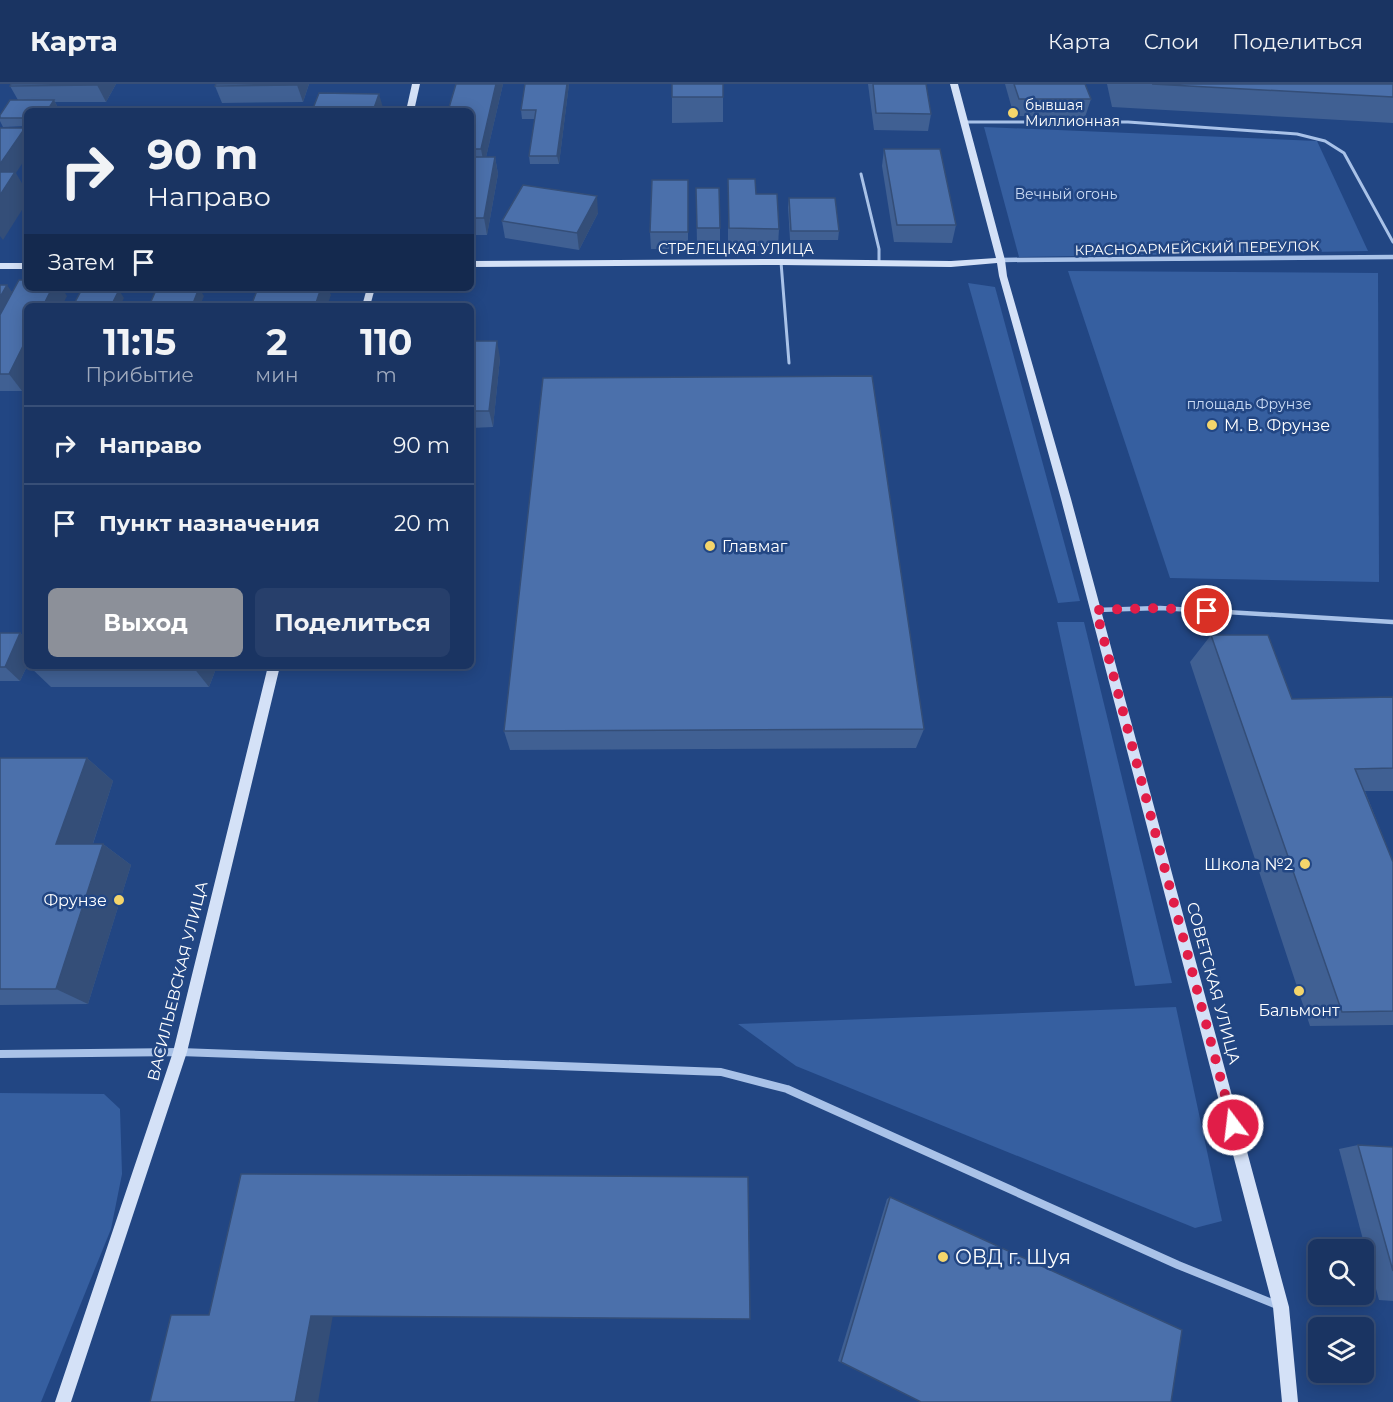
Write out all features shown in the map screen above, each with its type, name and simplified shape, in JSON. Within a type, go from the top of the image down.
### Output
[{"type":"street","points":[[411,108],[416,84]]},
{"type":"street","points":[[954,84],[1001,260],[1003,276],[1096,610]]},
{"type":"street","name":"КРАСНОАРМЕЙСКИЙ ПЕРЕУЛОК","points":[[1001,260],[1393,257]]},
{"type":"street","name":"СТРЕЛЕЦКАЯ УЛИЦА","points":[[474,264],[781,262],[951,264],[1001,260]]},
{"type":"street","points":[[0,266],[24,266]]},
{"type":"street","name":"СОВЕТСКАЯ УЛИЦА","points":[[1096,610],[1281,1306],[1290,1402]]},
{"type":"street","name":"ВАСИЛЬЕВСКАЯ УЛИЦА","points":[[63,1402],[180,1052],[273,669]]},
{"type":"street","points":[[0,1054],[180,1052],[721,1072],[787,1089],[1178,1265],[1281,1306]]},
{"type":"lane","points":[[963,122],[1128,123],[1298,134],[1325,141],[1344,153],[1393,242]]},
{"type":"lane","points":[[861,174],[879,249],[879,263]]},
{"type":"lane","points":[[781,262],[789,363]]},
{"type":"lane","points":[[1096,610],[1160,608],[1393,622]]},
{"type":"green space","name":"Вечный огонь","points":[[984,127],[1317,141],[1368,251],[1019,257]]},
{"type":"green space","name":"площадь Фрунзе","points":[[1068,271],[1378,273],[1379,582],[1170,578]]},
{"type":"green space","points":[[968,283],[995,287],[1080,601],[1058,603]]},
{"type":"green space","points":[[1057,622],[1084,622],[1172,983],[1135,986]]},
{"type":"green space","points":[[1176,1007],[1222,1221],[1195,1228],[796,1066],[738,1024]]},
{"type":"green space","points":[[0,1093],[104,1094],[120,1109],[122,1174],[111,1229],[41,1402],[0,1402]]},
{"type":"building","points":[[11,84],[98,84],[10,86]]},
{"type":"building","points":[[216,84],[298,84],[215,86]]},
{"type":"building","points":[[456,84],[496,84],[481,149],[474,149],[474,108],[449,108]]},
{"type":"building","points":[[525,84],[567,84],[557,156],[529,156],[536,110],[521,110]]},
{"type":"building","points":[[672,84],[723,84],[723,97],[672,97]]},
{"type":"building","points":[[873,84],[926,84],[931,114],[876,113]]},
{"type":"building","points":[[1014,84],[1085,84],[1091,99],[1019,99]]},
{"type":"building","points":[[1152,84],[1393,84],[1393,97]]},
{"type":"building","points":[[319,93],[379,94],[374,108],[313,108]]},
{"type":"building","points":[[10,100],[54,100],[49,108],[24,108],[24,118],[0,118]]},
{"type":"building","points":[[0,128],[24,128],[24,129],[0,164]]},
{"type":"building","points":[[884,149],[940,149],[956,225],[897,225]]},
{"type":"building","points":[[474,157],[495,157],[484,218],[474,218]]},
{"type":"building","points":[[0,172],[15,172],[0,195]]},
{"type":"building","points":[[728,179],[755,179],[756,194],[777,194],[779,229],[729,228]]},
{"type":"building","points":[[652,180],[688,180],[688,232],[650,232]]},
{"type":"building","points":[[523,185],[597,196],[577,233],[502,221]]},
{"type":"building","points":[[696,188],[719,188],[720,228],[697,228]]},
{"type":"building","points":[[789,198],[835,198],[839,231],[791,231]]},
{"type":"building","points":[[19,280],[24,280],[24,291],[50,291],[44,303],[24,303],[24,344],[9,374],[0,374],[0,315]]},
{"type":"building","points":[[0,285],[7,285],[0,297]]},
{"type":"building","points":[[81,291],[118,291],[112,303],[75,303]]},
{"type":"building","points":[[156,291],[198,291],[193,303],[150,303]]},
{"type":"building","points":[[257,291],[320,291],[316,303],[252,303]]},
{"type":"building","points":[[474,341],[497,341],[489,411],[474,411]]},
{"type":"building","name":"Главмаг","points":[[872,376],[924,729],[504,731],[543,378]]},
{"type":"building","points":[[0,633],[20,633],[5,667],[0,667]]},
{"type":"building","name":"Школа №2","points":[[1211,635],[1268,635],[1292,699],[1393,697],[1393,768],[1355,769],[1393,862],[1393,1011],[1342,1012]]},
{"type":"building","points":[[0,758],[87,758],[56,844],[103,844],[56,989],[0,989]]},
{"type":"building","points":[[1358,1145],[1393,1147],[1393,1271]]},
{"type":"building","points":[[241,1174],[748,1177],[750,1319],[311,1316],[295,1402],[150,1402],[171,1315],[209,1315]]},
{"type":"building","name":"ОВД г. Шуя","points":[[890,1197],[1182,1330],[1171,1402],[921,1402],[841,1362]]},
{"type":"place","name":"бывшая Миллионная","points":[[1013,113]]},
{"type":"place","name":"М. В. Фрунзе","points":[[1212,425]]},
{"type":"place","name":"Главмаг","points":[[710,546]]},
{"type":"place","name":"Школа №2","points":[[1305,864]]},
{"type":"place","name":"Фрунзе","points":[[119,900]]},
{"type":"place","name":"Бальмонт","points":[[1299,991]]},
{"type":"place","name":"ОВД г. Шуя","points":[[943,1257]]},
{"type":"route","points":[[1207,611],[1160,608],[1096,610],[1233,1125]]}]
